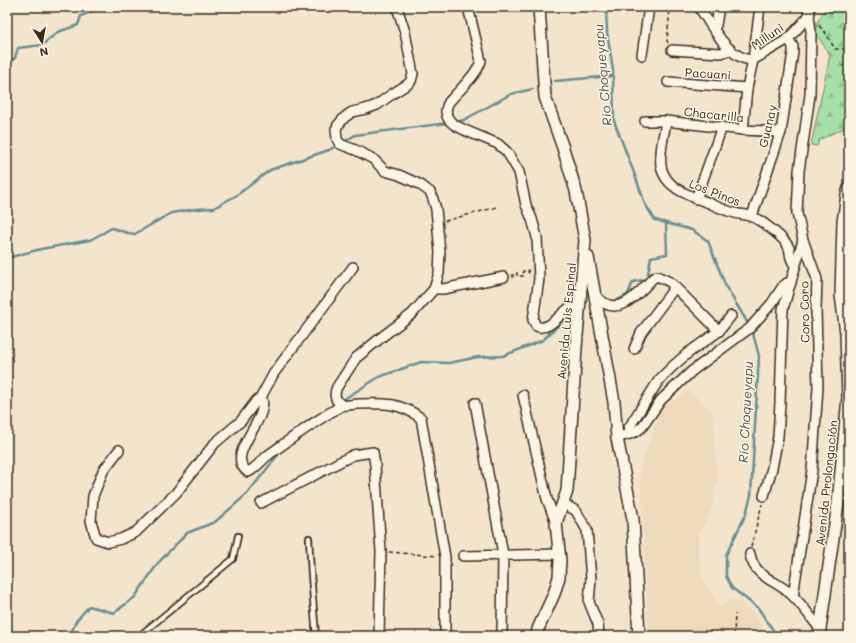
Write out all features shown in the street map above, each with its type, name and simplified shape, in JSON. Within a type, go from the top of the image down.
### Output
[{"type":"street","points":[[343,405],[334,397],[335,392],[356,358],[382,336],[412,314],[434,289],[439,273],[440,252],[438,223],[435,202],[432,196],[424,187],[398,175],[385,171],[373,160],[358,151],[340,144],[335,132],[338,124],[350,114],[377,105],[411,81],[413,74],[412,67],[405,32],[397,7]]},
{"type":"street","points":[[468,7],[481,61],[480,65],[473,74],[446,106],[447,117],[455,125],[502,147],[519,172],[526,205],[537,237],[539,279],[533,320],[536,326],[542,328],[548,325],[568,309],[580,304]]},
{"type":"street","name":"Avenida Luis Espinal","points":[[537,636],[538,629],[554,594],[559,577],[560,554],[556,523],[567,491],[585,240],[576,191],[563,148],[545,98],[539,7]]},
{"type":"street","points":[[642,55],[649,7]]},
{"type":"street","name":"Milluni","points":[[699,7],[731,50],[740,57],[753,60],[788,39],[810,10]]},
{"type":"street","points":[[714,29],[719,7]]},
{"type":"street","points":[[743,130],[747,88],[753,60],[760,7]]},
{"type":"street","name":"Coro Coro","points":[[793,596],[812,470],[818,388],[816,309],[817,279],[803,240],[797,213],[799,171],[810,95],[812,39],[810,10]]},
{"type":"street","name":"Guanay","points":[[752,216],[781,132],[793,46],[788,39]]},
{"type":"street","points":[[672,50],[721,53],[731,50]]},
{"type":"street","name":"Pacuani","points":[[668,82],[747,88]]},
{"type":"street","name":"Chacarilla","points":[[645,121],[666,121],[743,130],[781,132]]},
{"type":"street","name":"Los Pinos","points":[[666,121],[661,155],[662,168],[665,177],[672,185],[696,199],[739,215],[752,216],[785,240],[789,248],[790,259],[795,265]]},
{"type":"street","points":[[696,199],[722,127]]},
{"type":"street","name":"Avenida Prolongación","points":[[820,633],[838,503],[848,397],[846,333],[841,295],[843,222],[849,188]]},
{"type":"street","points":[[585,240],[614,402],[617,438],[633,519],[639,636]]},
{"type":"street","points":[[764,496],[772,468],[778,437],[782,319],[786,298],[803,240]]},
{"type":"street","points":[[119,450],[103,471],[94,496],[91,521],[96,538],[108,542],[136,532],[176,493],[215,443],[241,421],[257,400],[260,399],[274,373],[353,267]]},
{"type":"street","points":[[596,296],[601,302],[609,305],[629,303],[652,278],[658,276],[664,278],[675,287],[719,331]]},
{"type":"street","points":[[434,289],[443,289],[504,277]]},
{"type":"street","points":[[617,438],[630,434],[642,426],[661,400],[692,371],[750,328],[772,303],[783,286],[787,283],[791,284]]},
{"type":"street","points":[[634,349],[641,333],[675,287]]},
{"type":"street","points":[[630,434],[630,428],[633,421],[660,380],[672,366],[719,331],[731,316]]},
{"type":"street","points":[[524,395],[547,499],[556,523]]},
{"type":"street","points":[[260,399],[263,401],[263,405],[258,419],[240,454],[241,465],[248,472],[252,470],[259,462],[303,430],[343,405],[390,404],[410,410],[421,418],[445,557],[445,636]]},
{"type":"street","points":[[475,403],[502,554],[502,636]]},
{"type":"street","points":[[261,504],[353,455],[373,452],[381,551],[379,636]]},
{"type":"street","points":[[563,503],[576,511],[586,530],[590,579],[589,602],[598,624],[599,636]]},
{"type":"street","points":[[463,556],[560,554]]},
{"type":"street","points":[[750,554],[752,564],[765,577],[779,585],[793,596],[820,633]]},
{"type":"lane","points":[[139,636],[233,559],[238,536]]},
{"type":"lane","points":[[309,538],[316,636]]},
{"type":"path","points":[[670,7],[667,40],[672,50]]},
{"type":"path","points":[[810,10],[835,49],[844,49],[849,59]]},
{"type":"path","points":[[438,223],[497,207]]},
{"type":"path","points":[[504,277],[508,274],[509,278],[514,277],[513,274],[517,273],[517,276],[524,276],[523,271],[528,270],[529,275],[532,267]]},
{"type":"path","points":[[750,554],[764,496]]},
{"type":"path","points":[[381,551],[445,557]]},
{"type":"path","points":[[734,636],[735,614]]},
{"type":"shaded area","points":[[689,391],[713,412],[717,480],[711,510],[698,536],[702,577],[720,607],[730,599],[740,602],[757,617],[767,636],[649,636],[640,467],[662,407]]},
{"type":"green space","points":[[825,7],[849,7],[849,115],[844,128],[819,140],[817,146],[811,145],[830,55],[821,41],[809,28],[816,24],[826,8]]},
{"type":"waterway","points":[[7,64],[15,58],[18,48],[42,45],[58,32],[78,25],[81,16],[99,7]]},
{"type":"waterway","name":"Río Choqueyapu","points":[[606,7],[607,32],[613,70],[614,121],[645,204],[655,220],[692,230],[708,241],[726,287],[749,325]]},
{"type":"waterway","points":[[555,81],[612,76]]},
{"type":"waterway","points":[[455,122],[464,120],[511,94],[533,89]]},
{"type":"waterway","points":[[342,143],[355,135],[448,123]]},
{"type":"waterway","points":[[7,258],[41,249],[90,240],[112,228],[135,234],[171,213],[214,208],[237,195],[270,170],[329,150],[338,145]]},
{"type":"waterway","points":[[616,301],[628,294],[633,282],[647,279],[651,257],[667,254],[666,224]]},
{"type":"waterway","points":[[341,401],[379,377],[421,362],[449,363],[478,357],[503,356],[543,340],[567,317]]},
{"type":"waterway","name":"Río Choqueyapu","points":[[752,330],[759,356],[751,495],[746,514],[726,555],[726,576],[732,588],[758,608],[773,630],[772,636]]},
{"type":"waterway","points":[[304,425],[307,421],[323,412]]},
{"type":"waterway","points":[[70,636],[76,621],[89,606],[114,613],[135,597],[158,563],[187,533],[215,522],[247,494],[281,451]]}]
